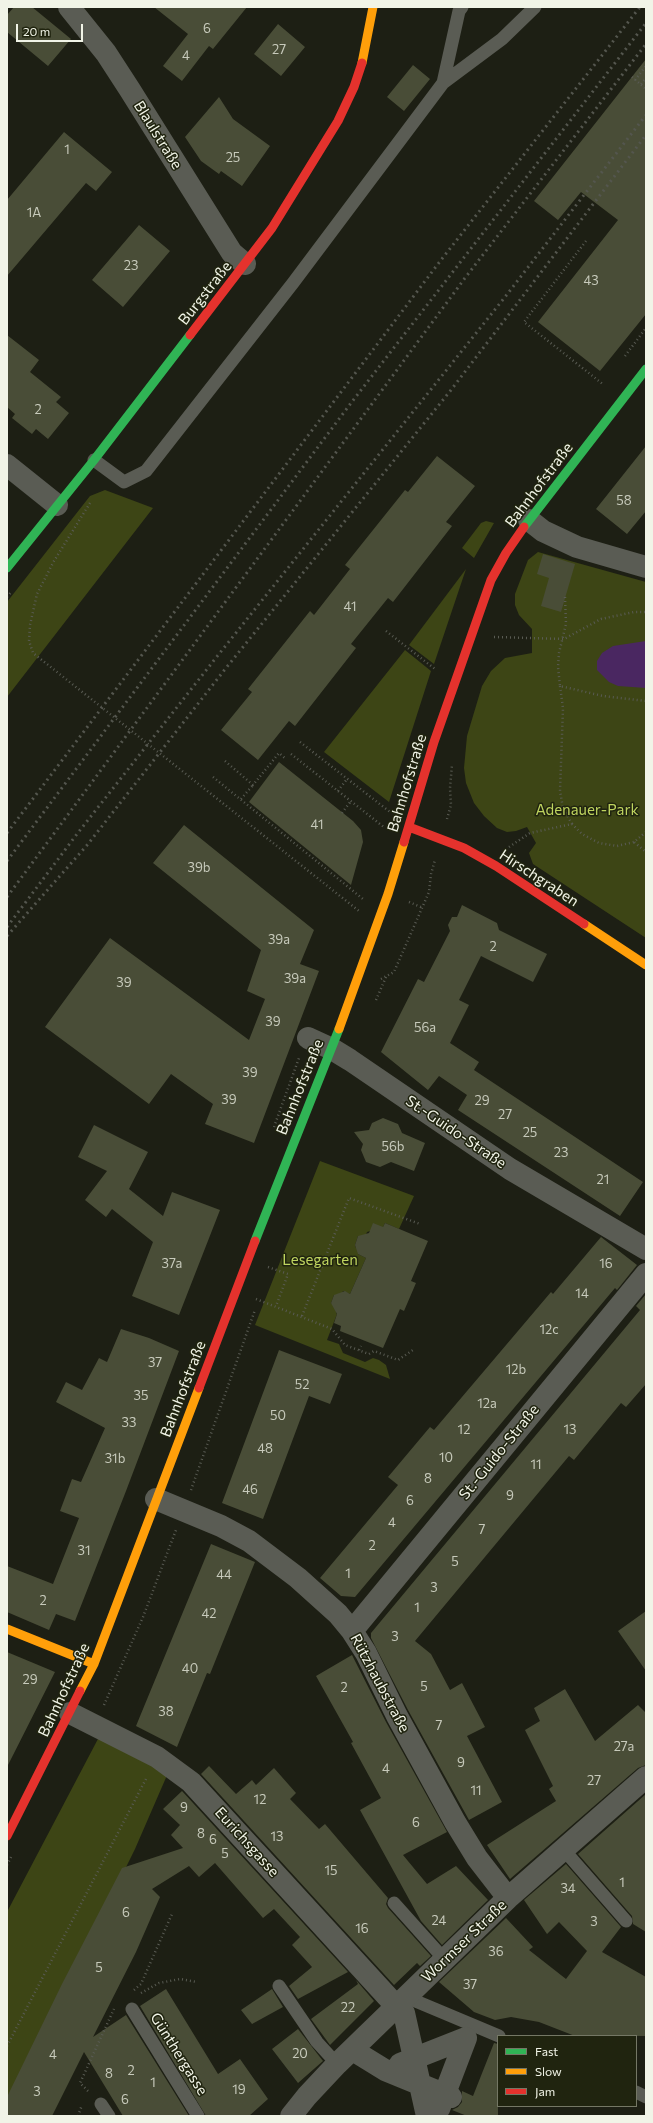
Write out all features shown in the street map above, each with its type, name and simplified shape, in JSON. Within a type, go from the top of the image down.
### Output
[{"type":"main road","name":"Burgstraße","points":[[7,568],[94,460],[272,228],[338,121],[354,87],[362,62],[373,7]]},
{"type":"main road","name":"Bahnhofstraße","points":[[7,1836],[94,1664],[274,1190],[332,1049],[377,924],[409,827],[438,728],[491,580],[506,553],[529,520],[646,369]]},
{"type":"main road","name":"Hirschgraben","points":[[409,827],[464,848],[496,866],[646,965]]},
{"type":"main road","points":[[7,1629],[94,1664]]},
{"type":"street","name":"Blaulstraße","points":[[69,7],[106,53],[232,253],[245,264]]},
{"type":"street","points":[[7,465],[57,506]]},
{"type":"street","points":[[529,520],[543,531],[577,547],[646,567]]},
{"type":"street","name":"St.-Guido-Straße","points":[[308,1038],[332,1049],[510,1169],[646,1249]]},
{"type":"street","name":"St.-Guido-Straße","points":[[352,1631],[646,1274]]},
{"type":"street","name":"Rützhaubstraße","points":[[156,1499],[184,1509],[248,1540],[272,1557],[338,1614],[352,1631],[366,1653],[397,1716],[476,1858],[508,1898]]},
{"type":"street","name":"Eurichsgasse","points":[[70,1713],[156,1757],[191,1782],[402,2005]]},
{"type":"street","name":"Wormser Straße","points":[[291,2116],[307,2096],[337,2064],[402,2005],[508,1898],[646,1777]]},
{"type":"street","points":[[385,2070],[414,2058],[466,2038],[447,2096],[427,2114],[420,2085],[414,2058],[402,2005]]},
{"type":"street","points":[[359,2054],[385,2070],[447,2096]]},
{"type":"lane","points":[[94,460],[124,482],[146,471],[293,283],[444,84],[502,39],[535,7]]},
{"type":"lane","points":[[444,84],[459,8]]},
{"type":"lane","points":[[564,1850],[626,1921]]},
{"type":"lane","points":[[394,1904],[445,1960]]},
{"type":"lane","points":[[279,1986],[318,2042],[337,2064]]},
{"type":"lane","points":[[402,2005],[497,2035]]},
{"type":"lane","name":"Günthergasse","points":[[132,2009],[198,2116]]},
{"type":"lane","points":[[637,2092],[646,2097]]},
{"type":"lane","points":[[101,2104],[109,2116]]},
{"type":"path","points":[[635,80],[646,66]]},
{"type":"path","points":[[632,77],[646,89]]},
{"type":"path","points":[[640,84],[646,78]]},
{"type":"path","points":[[586,241],[524,322],[604,385]]},
{"type":"path","points":[[78,480],[96,495],[54,561],[37,594],[30,625],[29,641],[34,652],[43,661],[377,924]]},
{"type":"path","points":[[565,597],[567,603],[564,640],[559,653],[560,686],[563,708],[560,791],[563,808],[572,824],[582,834],[599,843],[617,846],[634,842],[646,832]]},
{"type":"path","points":[[490,637],[564,640],[576,631],[601,619],[634,612],[646,612]]},
{"type":"path","points":[[386,630],[438,671]]},
{"type":"path","points":[[560,686],[603,696],[646,701]]},
{"type":"path","points":[[300,742],[394,815]]},
{"type":"path","points":[[241,799],[279,753],[286,759]]},
{"type":"path","points":[[290,754],[388,830]]},
{"type":"path","points":[[226,761],[253,785]]},
{"type":"path","points":[[374,1002],[386,977],[394,972],[427,897],[431,874],[451,805],[450,788],[453,761]]},
{"type":"path","points":[[213,777],[365,900]]},
{"type":"path","points":[[338,791],[347,779]]},
{"type":"path","points":[[342,813],[351,801]]},
{"type":"path","points":[[504,851],[530,833],[572,824]]},
{"type":"path","points":[[634,842],[646,852]]},
{"type":"path","points":[[302,1316],[348,1198],[420,1224]]},
{"type":"path","points":[[268,1274],[273,1260]]},
{"type":"path","points":[[265,1265],[288,1274],[276,1306]]},
{"type":"path","points":[[94,1724],[143,1617],[184,1509],[261,1293]]},
{"type":"path","points":[[253,1298],[332,1329],[345,1345],[369,1354],[374,1351],[398,1360],[413,1350]]},
{"type":"path","points":[[359,1350],[361,1346]]},
{"type":"path","points":[[7,2046],[148,1774]]},
{"type":"path","points":[[137,1996],[159,1983],[180,1978],[197,1982]]},
{"type":"green space","points":[[105,490],[153,508],[7,697],[7,602],[90,496]]},
{"type":"green space","points":[[486,521],[494,523],[474,558],[462,548],[481,523]]},
{"type":"green space","name":"Adenauer-Park","points":[[538,552],[646,582],[646,938],[533,864],[529,853],[536,843],[527,827],[516,831],[507,832],[497,828],[484,816],[474,803],[466,783],[464,768],[467,736],[482,686],[491,671],[505,658],[532,653],[532,629],[519,615],[515,605],[515,594],[528,560]]},
{"type":"green space","points":[[466,569],[434,664],[409,645]]},
{"type":"green space","points":[[405,650],[431,671],[389,802],[324,752]]},
{"type":"green space","name":"Lesegarten","points":[[320,1161],[414,1196],[399,1229],[385,1223],[383,1227],[367,1232],[365,1237],[358,1236],[355,1245],[356,1248],[360,1250],[358,1254],[366,1258],[350,1294],[343,1291],[341,1296],[334,1295],[331,1303],[337,1309],[337,1314],[327,1340],[339,1344],[343,1353],[365,1362],[373,1358],[379,1360],[386,1365],[390,1379],[255,1325]]},
{"type":"green space","points":[[99,1737],[168,1773],[135,1849],[7,2108],[7,1912]]},
{"type":"shaded area","points":[[646,641],[646,688],[618,686],[609,682],[597,670],[597,661],[602,653],[613,646]]},
{"type":"building","points":[[14,7],[32,7],[71,39],[48,66],[7,32],[7,15]]},
{"type":"building","points":[[154,7],[247,7],[213,49],[209,46],[182,81],[163,66],[188,34]]},
{"type":"building","points":[[278,24],[305,47],[281,76],[254,54]]},
{"type":"building","points":[[646,59],[646,314],[600,371],[538,322],[618,220],[581,192],[558,220],[534,201]]},
{"type":"building","points":[[413,65],[430,79],[404,111],[387,97]]},
{"type":"building","points":[[219,97],[233,119],[270,146],[242,186],[221,171],[219,174],[201,161],[185,137]]},
{"type":"building","points":[[64,132],[112,172],[96,191],[86,183],[7,276],[7,200]]},
{"type":"building","points":[[139,225],[170,251],[123,307],[92,280]]},
{"type":"building","points":[[7,335],[39,360],[30,372],[61,397],[56,402],[69,413],[48,439],[36,429],[32,434],[12,418],[15,414],[7,407]]},
{"type":"building","points":[[646,446],[646,511],[627,534],[596,509]]},
{"type":"building","points":[[437,456],[475,486],[446,522],[452,526],[393,602],[388,598],[351,644],[356,648],[295,726],[289,721],[258,760],[221,730],[252,692],[248,689],[310,611],[314,615],[350,569],[345,565],[405,490],[408,492]]},
{"type":"building","points":[[543,554],[575,564],[561,612],[541,606],[549,578],[537,574]]},
{"type":"building","points":[[279,762],[353,821],[361,830],[363,842],[351,885],[249,802]]},
{"type":"building","points":[[184,825],[314,930],[300,964],[319,971],[254,1143],[205,1124],[213,1104],[171,1074],[149,1104],[45,1027],[110,938],[249,1040],[265,999],[247,991],[261,950],[153,863]]},
{"type":"building","points":[[462,905],[497,923],[499,930],[547,954],[533,982],[481,956],[459,1000],[469,1005],[450,1043],[479,1062],[474,1070],[643,1182],[620,1216],[458,1110],[467,1095],[439,1076],[428,1090],[381,1052],[418,979],[424,982],[450,931],[448,925],[452,917],[457,917]]},
{"type":"building","points":[[383,1118],[398,1124],[402,1133],[425,1143],[414,1171],[391,1162],[380,1167],[366,1162],[361,1150],[363,1144],[354,1132],[369,1130],[372,1123]]},
{"type":"building","points":[[94,1125],[148,1152],[129,1189],[163,1216],[172,1192],[220,1210],[179,1315],[132,1296],[153,1242],[112,1209],[106,1217],[85,1200],[107,1171],[78,1157]]},
{"type":"building","points":[[373,1223],[383,1227],[385,1223],[428,1241],[411,1281],[416,1283],[404,1311],[400,1309],[383,1348],[340,1331],[341,1326],[334,1323],[337,1314],[331,1303],[334,1295],[345,1291],[350,1294],[366,1258],[358,1254],[355,1245],[358,1236],[369,1233]]},
{"type":"building","points":[[601,1237],[637,1265],[617,1290],[615,1288],[355,1597],[341,1596],[320,1578],[398,1485],[388,1477],[430,1427],[434,1430],[551,1292],[553,1294]]},
{"type":"building","points":[[646,1294],[646,1384],[626,1407],[621,1403],[574,1460],[569,1456],[415,1641],[431,1654],[450,1690],[462,1683],[485,1727],[467,1736],[502,1802],[469,1820],[408,1710],[371,1638],[371,1633],[640,1310],[636,1306]]},
{"type":"building","points":[[121,1329],[149,1338],[179,1351],[75,1621],[56,1614],[49,1630],[7,1612],[7,1566],[53,1584],[79,1518],[60,1511],[72,1479],[81,1482],[105,1428],[56,1402],[66,1382],[82,1390],[99,1358],[107,1362]]},
{"type":"building","points":[[279,1350],[342,1374],[330,1404],[309,1396],[263,1519],[222,1503]]},
{"type":"building","points":[[211,1544],[255,1562],[210,1674],[207,1673],[177,1747],[136,1726]]},
{"type":"building","points":[[646,1611],[646,1671],[618,1631]]},
{"type":"building","points":[[7,1652],[55,1672],[7,1767]]},
{"type":"building","points":[[352,1655],[386,1722],[447,1832],[403,1855],[427,1884],[456,1866],[488,1900],[442,1945],[421,1921],[360,1810],[381,1798],[351,1743],[353,1742],[316,1676]]},
{"type":"building","points":[[565,1689],[595,1741],[638,1705],[646,1713],[646,1765],[638,1768],[510,1879],[487,1845],[556,1801],[549,1789],[553,1786],[525,1730],[540,1721],[534,1708]]},
{"type":"building","points":[[209,1766],[236,1794],[252,1780],[256,1785],[274,1768],[296,1793],[290,1799],[319,1829],[325,1824],[388,1898],[386,1904],[388,1908],[431,1956],[420,1966],[417,1963],[394,1985],[201,1774]]},
{"type":"building","points":[[182,1791],[348,1972],[298,1999],[289,1986],[312,1967],[292,1945],[300,1937],[274,1909],[263,1918],[215,1863],[199,1877],[189,1866],[152,1889],[160,1897],[136,1952],[93,2037],[126,2015],[189,2116],[123,2116],[84,2052],[52,2116],[7,2116],[7,2097],[62,1984],[122,1868],[183,1848],[171,1835],[180,1825],[163,1809]]},
{"type":"building","points":[[646,1794],[646,1932],[633,1924],[632,1916],[578,1854]]},
{"type":"building","points":[[566,1864],[621,1927],[602,1952],[646,1977],[646,2036],[572,2035],[539,2022],[511,2017],[495,2020],[474,2012],[439,1982],[506,1918],[533,1947],[529,1950],[566,1979],[587,1951],[559,1922],[547,1934],[524,1900]]},
{"type":"building","points":[[356,1980],[374,2001],[330,2045],[311,2019],[358,1984]]},
{"type":"building","points":[[166,1989],[218,2074],[240,2059],[268,2099],[249,2116],[206,2116],[140,2006]]},
{"type":"building","points":[[272,1989],[283,2007],[252,2024],[241,2010]]},
{"type":"building","points":[[298,2029],[323,2061],[298,2083],[272,2049]]},
{"type":"building","points":[[494,2043],[497,2044],[498,2116],[467,2116],[452,2110],[458,2107],[462,2102],[462,2091],[473,2096]]},
{"type":"railway","points":[[7,833],[441,260],[640,7]]},
{"type":"railway","points":[[7,861],[351,403],[646,23]]},
{"type":"railway","points":[[7,897],[465,278],[646,44]]},
{"type":"railway","points":[[7,927],[77,834],[505,297],[646,115]]},
{"type":"railway","points":[[7,936],[88,844],[226,668],[451,390],[646,135]]},
{"type":"traffic: fast","points":[[7,568],[94,460],[190,335]]},
{"type":"traffic: fast","points":[[524,527],[646,369]]},
{"type":"traffic: fast","points":[[255,1241],[339,1029]]},
{"type":"traffic: slow","points":[[362,63],[373,7]]},
{"type":"traffic: slow","points":[[339,1029],[388,894],[404,842]]},
{"type":"traffic: slow","points":[[584,924],[646,965]]},
{"type":"traffic: slow","points":[[80,1691],[94,1664],[199,1388]]},
{"type":"traffic: slow","points":[[7,1629],[94,1664]]},
{"type":"traffic: jam","points":[[190,335],[272,228],[338,121],[354,87],[362,63]]},
{"type":"traffic: jam","points":[[404,842],[434,742],[491,580],[506,553],[524,527]]},
{"type":"traffic: jam","points":[[409,827],[464,848],[496,866],[584,924]]},
{"type":"traffic: jam","points":[[199,1388],[255,1241]]},
{"type":"traffic: jam","points":[[7,1836],[80,1691]]}]
